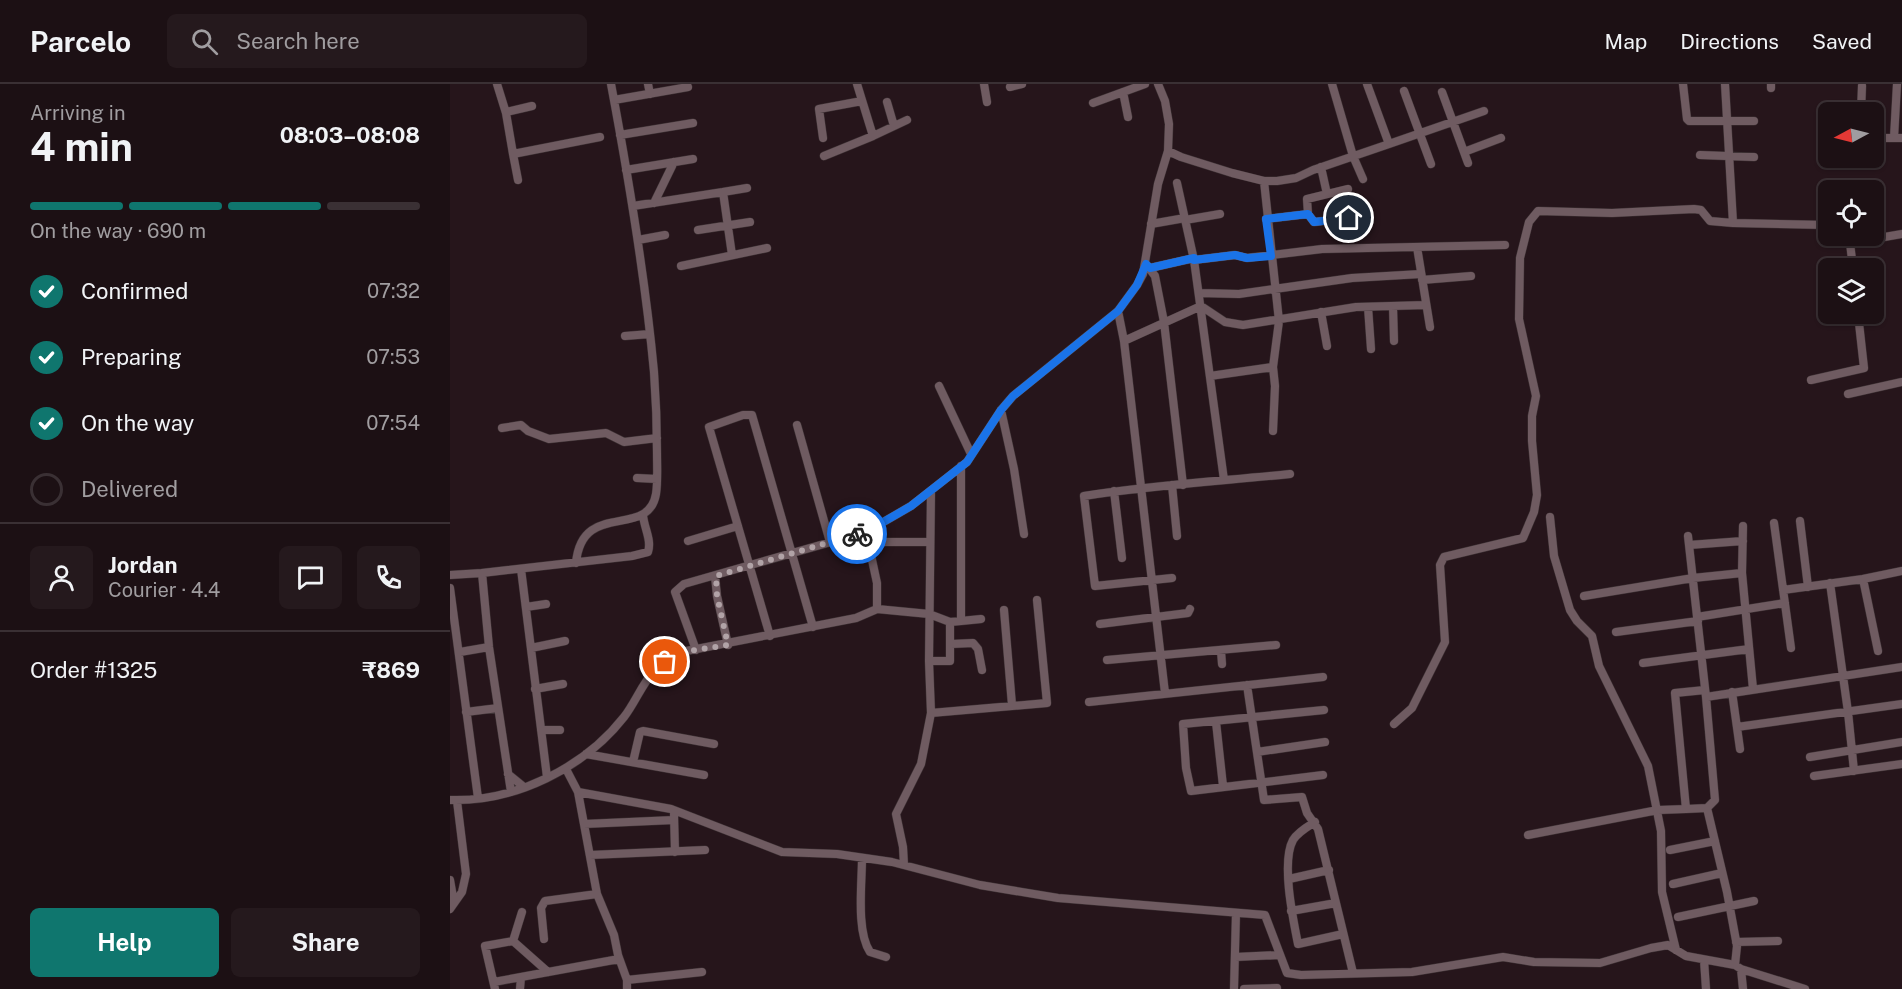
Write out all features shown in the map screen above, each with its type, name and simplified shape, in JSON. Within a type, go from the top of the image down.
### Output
[{"type":"street","points":[[497,84],[506,112],[518,180]]},
{"type":"street","points":[[576,563],[577,548],[587,531],[642,516],[652,507],[656,495],[657,409],[650,334],[639,240],[611,84]]},
{"type":"street","points":[[648,84],[650,94]]},
{"type":"street","points":[[857,84],[873,136]]},
{"type":"street","points":[[984,84],[987,102]]},
{"type":"street","points":[[1010,87],[1022,84]]},
{"type":"street","points":[[696,650],[675,592],[684,584],[866,532],[911,506],[961,466],[1013,396],[1118,311],[1148,266],[1151,224],[1158,184],[1168,151],[1169,124],[1165,101],[1158,84]]},
{"type":"street","points":[[1332,84],[1353,156],[1364,179]]},
{"type":"street","points":[[1367,84],[1389,144]]},
{"type":"street","points":[[1683,84],[1689,121],[1754,121]]},
{"type":"street","points":[[1725,84],[1733,223]]},
{"type":"street","points":[[1897,84],[1898,138]]},
{"type":"street","points":[[1093,103],[1140,85]]},
{"type":"street","points":[[1861,102],[1862,86]]},
{"type":"street","points":[[614,100],[688,87]]},
{"type":"street","points":[[1404,91],[1431,164]]},
{"type":"street","points":[[1124,92],[1128,117]]},
{"type":"street","points":[[1442,92],[1468,162]]},
{"type":"street","points":[[823,138],[819,109],[862,101]]},
{"type":"street","points":[[887,102],[894,126]]},
{"type":"street","points":[[506,112],[532,106]]},
{"type":"street","points":[[1168,151],[1181,157],[1264,181],[1296,178],[1321,167],[1484,111]]},
{"type":"street","points":[[824,156],[907,120]]},
{"type":"street","points":[[620,135],[693,123]]},
{"type":"street","points":[[513,154],[600,137]]},
{"type":"street","points":[[1464,152],[1501,138]]},
{"type":"street","points":[[1700,155],[1754,157]]},
{"type":"street","points":[[627,170],[693,159]]},
{"type":"street","points":[[654,203],[674,162]]},
{"type":"street","points":[[1321,167],[1327,194]]},
{"type":"street","points":[[1264,181],[1266,219],[1279,321],[1273,367],[1275,386],[1273,431]]},
{"type":"street","points":[[1177,183],[1194,259],[1224,480]]},
{"type":"street","points":[[633,206],[747,188]]},
{"type":"street","points":[[1348,189],[1307,199],[1308,214],[1314,222],[1349,218]]},
{"type":"street","points":[[723,192],[732,255]]},
{"type":"street","points":[[1394,723],[1412,708],[1445,642],[1440,565],[1444,557],[1523,538],[1534,512],[1537,495],[1532,416],[1536,396],[1519,319],[1520,258],[1529,222],[1538,211],[1612,213],[1694,209],[1701,210],[1710,221],[1818,225]]},
{"type":"street","points":[[1151,224],[1220,214]]},
{"type":"street","points":[[1266,219],[1308,214]]},
{"type":"street","points":[[698,230],[750,222]]},
{"type":"street","points":[[1884,237],[1902,234]]},
{"type":"street","points":[[639,240],[665,235]]},
{"type":"street","points":[[1148,266],[1194,259],[1235,255],[1247,258],[1322,249],[1505,245]]},
{"type":"street","points":[[1417,247],[1430,327]]},
{"type":"street","points":[[681,266],[767,248]]},
{"type":"street","points":[[1148,266],[1155,276],[1164,322],[1183,484]]},
{"type":"street","points":[[1199,293],[1239,294],[1352,278],[1471,276]]},
{"type":"street","points":[[1201,306],[1225,322],[1243,325],[1279,321],[1322,312],[1368,307],[1426,305]]},
{"type":"street","points":[[1124,340],[1201,306]]},
{"type":"street","points":[[1393,306],[1394,341]]},
{"type":"street","points":[[1368,307],[1371,349]]},
{"type":"street","points":[[1118,311],[1124,340],[1165,693]]},
{"type":"street","points":[[1322,312],[1327,346]]},
{"type":"street","points":[[1811,380],[1863,368],[1859,324]]},
{"type":"street","points":[[625,336],[650,334]]},
{"type":"street","points":[[1210,376],[1273,367]]},
{"type":"street","points":[[1259,369],[1275,386]]},
{"type":"street","points":[[1848,394],[1902,382]]},
{"type":"street","points":[[939,386],[971,454]]},
{"type":"street","points":[[1001,410],[1014,469],[1024,534]]},
{"type":"street","points":[[770,636],[709,427],[743,415],[752,415],[813,627]]},
{"type":"street","points":[[502,429],[521,425],[528,431],[549,439],[606,432],[624,442],[657,438]]},
{"type":"street","points":[[797,425],[830,542]]},
{"type":"street","points":[[961,466],[961,621]]},
{"type":"street","points":[[1172,578],[1095,586],[1084,496],[1141,487],[1290,474]]},
{"type":"street","points":[[637,478],[657,480]]},
{"type":"street","points":[[1172,485],[1177,536]]},
{"type":"street","points":[[904,865],[896,814],[921,764],[931,713],[929,614],[931,491]]},
{"type":"street","points":[[1114,491],[1122,558]]},
{"type":"street","points":[[450,575],[576,563],[648,552],[649,538],[644,529],[642,516]]},
{"type":"street","points":[[1550,517],[1554,556],[1570,610],[1592,636],[1599,666],[1648,766],[1661,831],[1662,892],[1676,950]]},
{"type":"street","points":[[1800,521],[1808,587]]},
{"type":"street","points":[[1774,522],[1791,648]]},
{"type":"street","points":[[688,541],[738,526]]},
{"type":"street","points":[[1743,526],[1742,573],[1753,689]]},
{"type":"street","points":[[866,532],[882,542],[930,542]]},
{"type":"street","points":[[866,532],[877,583],[877,609]]},
{"type":"street","points":[[1528,835],[1658,810],[1707,808],[1715,800],[1689,540],[1743,541]]},
{"type":"street","points":[[521,569],[548,777]]},
{"type":"street","points":[[1783,590],[1902,571]]},
{"type":"street","points":[[482,573],[489,647],[511,792]]},
{"type":"street","points":[[1584,596],[1693,578],[1742,573]]},
{"type":"street","points":[[716,576],[717,596],[728,645]]},
{"type":"street","points":[[1863,579],[1878,651]]},
{"type":"street","points":[[1830,583],[1854,771]]},
{"type":"street","points":[[450,588],[478,798]]},
{"type":"street","points":[[931,713],[1047,703],[1037,600]]},
{"type":"street","points":[[1616,632],[1785,603]]},
{"type":"street","points":[[526,607],[546,604]]},
{"type":"street","points":[[452,906],[462,892],[466,874],[454,801],[511,792],[566,770],[624,718],[654,670],[676,653],[728,645],[856,618],[870,614],[877,609],[929,614],[950,622],[981,619]]},
{"type":"street","points":[[1100,624],[1188,613],[1190,609]]},
{"type":"street","points":[[1004,610],[1012,705]]},
{"type":"street","points":[[929,661],[950,661],[950,622]]},
{"type":"street","points":[[531,648],[565,641]]},
{"type":"street","points":[[951,644],[973,643],[978,649],[982,670]]},
{"type":"street","points":[[1107,660],[1276,645]]},
{"type":"street","points":[[460,652],[489,647]]},
{"type":"street","points":[[1643,663],[1749,649]]},
{"type":"street","points":[[1221,651],[1222,664]]},
{"type":"street","points":[[1686,809],[1676,693],[1732,692],[1902,667]]},
{"type":"street","points":[[1089,702],[1323,676]]},
{"type":"street","points":[[535,689],[563,684]]},
{"type":"street","points":[[1247,685],[1264,800],[1302,797],[1307,813],[1315,822],[1329,870],[1353,973]]},
{"type":"street","points":[[1732,692],[1740,749]]},
{"type":"street","points":[[1737,727],[1902,704]]},
{"type":"street","points":[[466,712],[498,708]]},
{"type":"street","points":[[1323,775],[1191,791],[1186,768],[1183,724],[1324,710]]},
{"type":"street","points":[[1216,722],[1223,786]]},
{"type":"street","points":[[541,730],[560,730]]},
{"type":"street","points":[[633,762],[640,732],[643,731],[714,744]]},
{"type":"street","points":[[1257,752],[1325,742]]},
{"type":"street","points":[[1810,757],[1902,742]]},
{"type":"street","points":[[586,754],[704,775]]},
{"type":"street","points":[[1814,776],[1902,764]]},
{"type":"street","points":[[566,770],[578,792],[597,894],[614,935],[627,985],[702,972]]},
{"type":"street","points":[[508,774],[524,788]]},
{"type":"street","points":[[578,792],[674,815],[782,852],[837,854],[862,858],[904,865],[980,885],[1058,898],[1265,915],[1287,973],[1301,975],[1412,972],[1503,957],[1534,962],[1600,963],[1668,945],[1686,956],[1738,967],[1805,989]]},
{"type":"street","points":[[1707,808],[1730,906],[1743,989]]},
{"type":"street","points":[[584,824],[674,815]]},
{"type":"street","points":[[674,815],[675,852]]},
{"type":"street","points":[[1315,822],[1293,839],[1289,851],[1291,911],[1298,944],[1343,934]]},
{"type":"street","points":[[1670,850],[1715,842]]},
{"type":"street","points":[[590,855],[705,850]]},
{"type":"street","points":[[862,858],[861,925],[866,946],[870,952],[886,957]]},
{"type":"street","points":[[1289,879],[1329,870]]},
{"type":"street","points":[[1672,884],[1722,873]]},
{"type":"street","points":[[450,880],[452,906]]},
{"type":"street","points":[[544,939],[541,909],[545,901],[597,894]]},
{"type":"street","points":[[1678,917],[1754,901]]},
{"type":"street","points":[[1291,911],[1336,903]]},
{"type":"street","points":[[513,941],[522,912]]},
{"type":"street","points":[[1234,989],[1236,913]]},
{"type":"street","points":[[513,941],[485,946],[495,986],[521,977],[619,959]]},
{"type":"street","points":[[513,941],[548,972]]},
{"type":"street","points":[[1736,942],[1778,941]]},
{"type":"street","points":[[1235,957],[1280,955]]},
{"type":"street","points":[[1704,960],[1706,989]]},
{"type":"street","points":[[520,989],[521,977]]},
{"type":"street","points":[[1244,989],[1277,988]]},
{"type":"way so far","points":[[665,662],[676,653],[728,645],[717,596],[716,576],[857,534]]},
{"type":"route","points":[[857,534],[866,532],[911,506],[967,462],[1001,410],[1013,396],[1118,311],[1137,285],[1146,264],[1150,268],[1194,258],[1194,260],[1235,255],[1247,258],[1271,256],[1266,219],[1308,214],[1314,222],[1349,218]]}]
